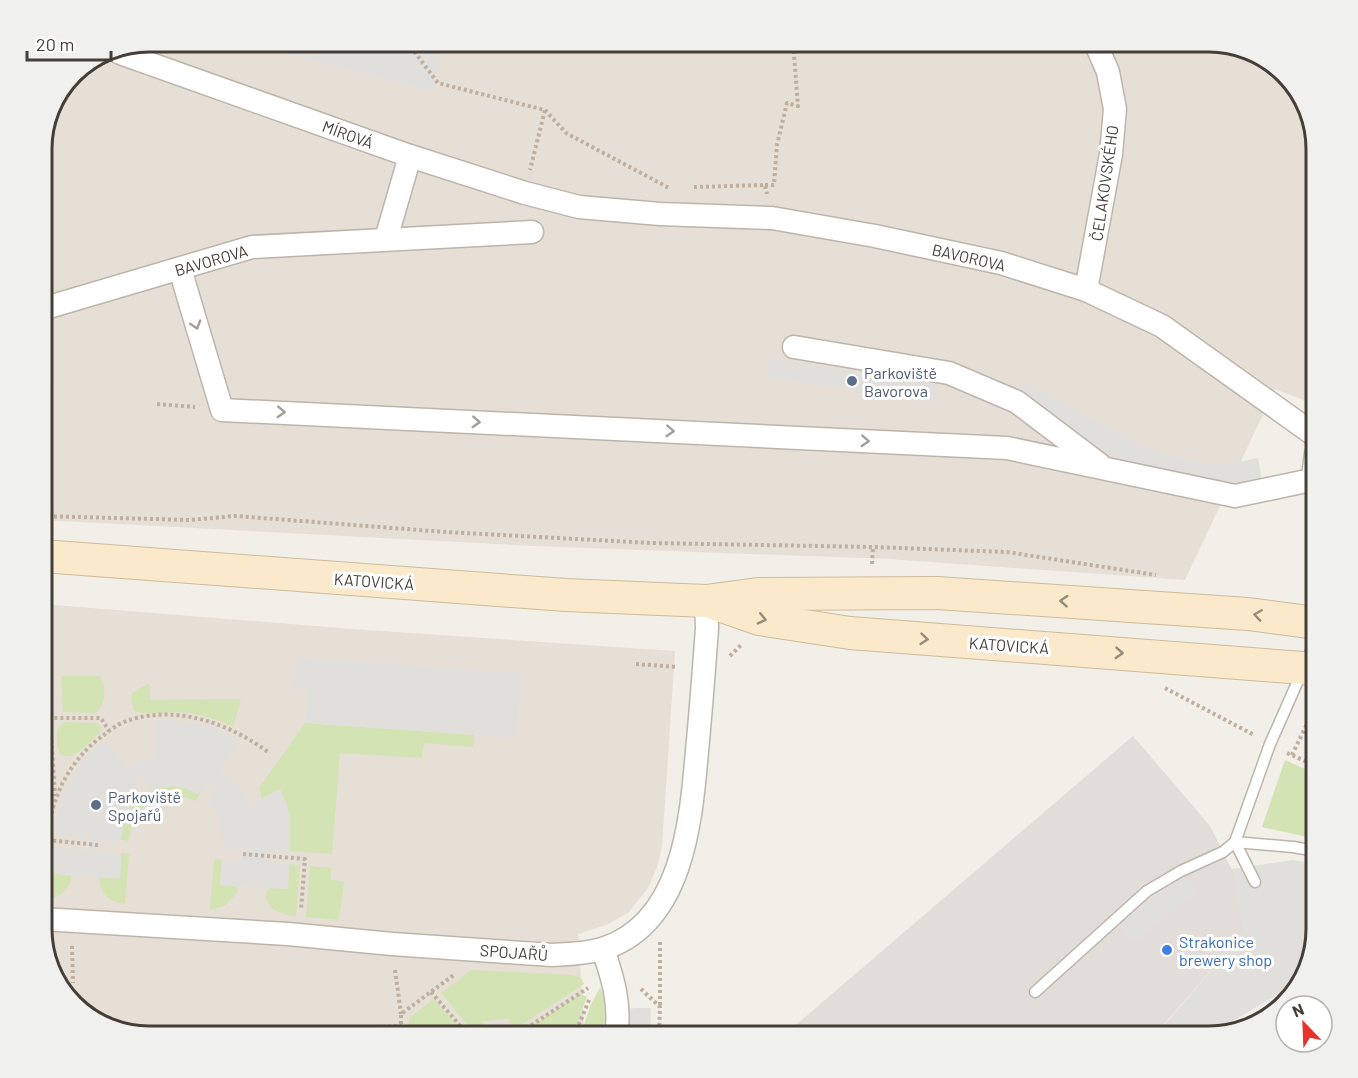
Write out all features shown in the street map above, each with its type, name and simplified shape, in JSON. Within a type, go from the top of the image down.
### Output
[{"type":"main road","name":"KATOVICKÁ","points":[[53,557],[554,594],[706,601],[758,594],[917,592],[1248,614],[1306,622]]},
{"type":"main road","name":"KATOVICKÁ","points":[[706,601],[759,619],[850,633],[1306,659]]},
{"type":"street","name":"ČELAKOVSKÉHO","points":[[1086,290],[1111,154],[1114,109],[1108,72],[1099,52]]},
{"type":"street","name":"MÍROVÁ","points":[[127,55],[410,156],[525,194],[579,207]]},
{"type":"street","points":[[386,239],[410,156]]},
{"type":"street","name":"BAVOROVA","points":[[579,207],[660,214],[772,218],[1001,262],[1086,290],[1162,326],[1306,429]]},
{"type":"street","name":"BAVOROVA","points":[[53,306],[252,247],[532,232]]},
{"type":"street","points":[[180,269],[222,410],[1006,448],[1235,496],[1306,481]]},
{"type":"street","points":[[794,346],[949,373],[1017,402],[1104,468]]},
{"type":"street","name":"SPOJAŘŮ","points":[[53,921],[300,935],[552,955],[578,954],[603,949],[633,933],[656,910],[683,854],[692,811],[707,628],[706,601]]},
{"type":"street","points":[[603,949],[614,980],[620,1013],[618,1026]]},
{"type":"lane","points":[[1035,992],[1147,891],[1181,871],[1223,852],[1235,842],[1270,744],[1306,671]]},
{"type":"lane","points":[[1235,842],[1306,849]]},
{"type":"lane","points":[[1235,842],[1255,882]]},
{"type":"path","points":[[415,52],[438,83],[545,110],[566,133],[669,188],[679,188]]},
{"type":"path","points":[[690,188],[774,185],[777,145],[786,103],[798,106],[794,52]]},
{"type":"path","points":[[534,157],[545,110]]},
{"type":"path","points":[[765,185],[772,218]]},
{"type":"path","points":[[157,404],[222,410]]},
{"type":"path","points":[[53,516],[189,520],[235,516],[446,532],[651,543],[1007,552],[1165,577]]},
{"type":"path","points":[[728,662],[730,656],[745,643]]},
{"type":"path","points":[[636,664],[685,668]]},
{"type":"path","points":[[1164,688],[1306,761]]},
{"type":"path","points":[[53,807],[68,773],[79,758],[109,731],[124,722],[142,718],[180,716],[208,721],[235,731],[268,752]]},
{"type":"path","points":[[53,718],[101,718],[109,731]]},
{"type":"path","points":[[1292,755],[1306,726]]},
{"type":"path","points":[[53,767],[55,799]]},
{"type":"path","points":[[53,841],[99,845]]},
{"type":"path","points":[[243,854],[305,859],[300,935]]},
{"type":"path","points":[[72,936],[74,982]]},
{"type":"path","points":[[651,945],[660,938],[659,1026]]},
{"type":"path","points":[[392,944],[401,1026]]},
{"type":"path","points":[[401,1014],[459,971]]},
{"type":"path","points":[[578,1026],[594,989],[614,980],[641,989],[660,1006]]},
{"type":"path","points":[[532,1026],[614,980]]},
{"type":"path","points":[[432,992],[461,1026]]},
{"type":"shaded area","points":[[150,52],[1208,52],[1227,54],[1257,66],[1285,91],[1295,107],[1304,131],[1306,150],[1306,401],[1275,389],[1185,580],[888,559],[534,546],[53,521],[53,143],[56,125],[63,107],[86,77],[101,66],[119,58]]},
{"type":"shaded area","points":[[281,52],[441,52],[434,92]]},
{"type":"shaded area","name":"Parkoviště Bavorova","points":[[769,358],[938,384],[935,403],[766,377]]},
{"type":"shaded area","points":[[1026,382],[1136,442],[1173,456],[1212,465],[1258,458],[1262,481],[1240,485],[1222,484],[1151,473],[1119,459],[1046,416],[1017,395]]},
{"type":"shaded area","points":[[53,605],[352,629],[675,651],[662,847],[648,888],[628,913],[606,925],[578,934],[584,1025],[150,1026],[119,1020],[101,1012],[86,1001],[63,971],[56,953],[53,935]]},
{"type":"shaded area","points":[[297,657],[521,673],[516,738],[305,723],[308,690],[294,689]]},
{"type":"shaded area","name":"Parkoviště Spojařů","points":[[154,721],[202,723],[241,741],[220,770],[240,789],[249,806],[280,789],[290,820],[290,851],[268,850],[267,862],[289,864],[288,889],[220,885],[222,860],[242,861],[243,848],[223,847],[220,821],[207,800],[217,786],[211,782],[200,795],[185,788],[173,786],[151,791],[142,776],[134,780],[143,796],[135,802],[124,821],[121,840],[99,839],[98,852],[121,853],[120,879],[53,873],[53,847],[89,850],[89,838],[54,834],[59,803],[76,769],[105,739],[126,769],[156,756]]},
{"type":"shaded area","points":[[1133,736],[1210,826],[1234,874],[1245,931],[1163,1026],[795,1026]]},
{"type":"shaded area","points":[[1293,860],[1306,862],[1304,947],[1292,977],[1281,992],[1274,994],[1274,997],[1227,1024],[1164,1026],[1245,931],[1232,869]]},
{"type":"shaded area","points":[[1181,871],[1198,890],[1134,944],[1113,920]]},
{"type":"shaded area","points":[[651,1008],[650,1026],[617,1026],[619,1010]]},
{"type":"green space","points":[[61,676],[100,676],[104,686],[104,696],[102,705],[96,713],[63,712]]},
{"type":"green space","points":[[150,683],[150,700],[241,699],[233,727],[196,714],[134,711],[132,693]]},
{"type":"green space","points":[[64,722],[97,723],[101,731],[77,753],[61,755],[57,747],[57,730]]},
{"type":"green space","points":[[305,723],[474,735],[473,747],[424,743],[422,758],[340,753],[332,854],[290,851],[290,820],[279,789],[262,799],[259,788]]},
{"type":"green space","points":[[1285,760],[1306,769],[1306,837],[1262,827]]},
{"type":"green space","points":[[173,786],[185,788],[200,795],[195,801],[176,796],[156,798],[151,791]]},
{"type":"green space","points":[[143,796],[147,803],[134,820],[129,841],[121,840],[127,815],[133,805]]},
{"type":"green space","points":[[121,853],[129,854],[125,904],[106,896],[101,888],[99,877],[120,878]]},
{"type":"green space","points":[[214,859],[222,860],[220,884],[235,886],[238,891],[225,906],[210,910]]},
{"type":"green space","points":[[289,864],[300,865],[296,916],[274,910],[270,907],[266,897],[270,888],[288,889]]},
{"type":"green space","points":[[310,866],[331,868],[331,880],[344,881],[339,920],[306,917]]},
{"type":"green space","points":[[53,873],[72,876],[68,887],[62,894],[53,897]]},
{"type":"green space","points":[[471,970],[572,975],[581,978],[584,984],[519,1026],[509,1023],[509,1019],[483,1021],[483,1026],[468,1026],[441,993]]},
{"type":"green space","points":[[600,988],[604,997],[605,1022],[602,1026],[584,1025],[590,1006]]},
{"type":"green space","points":[[580,994],[587,997],[576,1026],[532,1026]]},
{"type":"green space","points":[[434,999],[457,1026],[409,1026],[409,1018]]},
{"type":"place","name":"Parkoviště Bavorova","points":[[852,381]]},
{"type":"place","name":"Parkoviště Spojařů","points":[[96,805]]},
{"type":"place","name":"Strakonice brewery shop","points":[[1167,950]]}]
